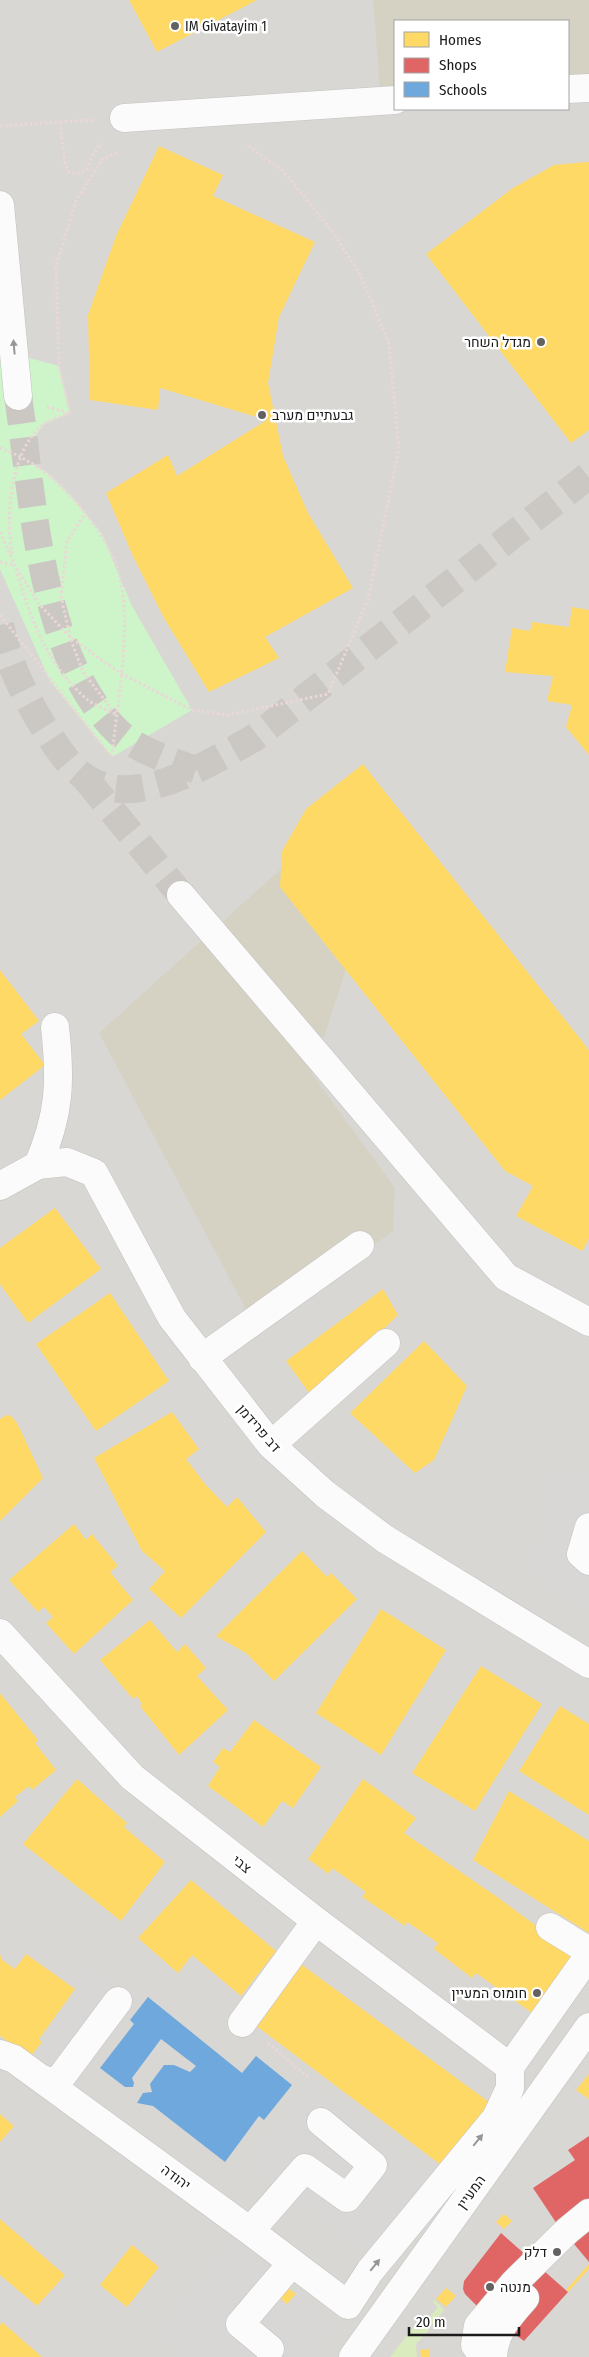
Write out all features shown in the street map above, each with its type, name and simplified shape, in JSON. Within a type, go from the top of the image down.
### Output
[{"type":"street","points":[[569,89],[589,88]]},
{"type":"street","points":[[124,118],[394,100]]},
{"type":"street","points":[[0,205],[18,396]]},
{"type":"street","points":[[181,895],[506,1277],[589,1322]]},
{"type":"street","points":[[38,1164],[51,1136],[58,1094],[60,1067],[55,1027]]},
{"type":"street","name":"דב פרידמן","points":[[0,1186],[38,1164],[67,1162],[94,1173],[172,1318],[271,1445],[326,1494],[385,1539],[589,1664]]},
{"type":"street","points":[[202,1358],[360,1244]]},
{"type":"street","points":[[271,1445],[386,1342]]},
{"type":"street","points":[[589,1527],[581,1554],[589,1560]]},
{"type":"street","name":"צבי","points":[[0,1633],[132,1778],[316,1921],[510,2067]]},
{"type":"street","points":[[242,2022],[316,1921]]},
{"type":"street","points":[[550,1927],[589,1951]]},
{"type":"street","points":[[510,2067],[589,1956]]},
{"type":"street","points":[[40,2078],[56,2084],[118,2001]]},
{"type":"street","name":"המעיין","points":[[353,2357],[589,2027]]},
{"type":"street","name":"יהודה","points":[[0,2054],[14,2059],[348,2305]]},
{"type":"street","name":"המעיין","points":[[348,2305],[370,2271],[496,2118],[510,2088],[510,2067]]},
{"type":"street","points":[[250,2232],[306,2168],[347,2198],[373,2166],[321,2122]]},
{"type":"street","points":[[480,2354],[478,2326],[514,2283],[567,2231],[589,2214]]},
{"type":"street","points":[[480,2354],[494,2343],[505,2321],[542,2278],[589,2232]]},
{"type":"street","points":[[270,2349],[240,2324],[292,2263]]},
{"type":"path","points":[[0,126],[60,122],[65,165],[70,173],[79,173],[87,169],[94,152],[124,118]]},
{"type":"path","points":[[0,532],[15,566],[39,604],[70,637],[120,673],[192,710],[228,715],[328,694],[368,599],[399,449],[388,344],[360,274],[333,232],[283,171],[241,140]]},
{"type":"path","points":[[101,160],[126,149]]},
{"type":"path","points":[[116,716],[84,697],[58,668],[31,619],[11,552],[10,494],[21,456],[44,424],[70,413],[59,366],[56,266],[76,201],[101,160],[118,150]]},
{"type":"path","points":[[0,448],[21,456],[48,474],[85,513],[102,534],[120,577],[124,627],[112,757],[0,615]]},
{"type":"path","points":[[85,513],[67,542],[61,596],[70,637],[83,672],[116,716]]},
{"type":"path","points":[[0,562],[15,566]]},
{"type":"path","points":[[242,2022],[284,2055],[310,2079]]},
{"type":"shaded area","points":[[0,0],[589,0],[589,2357],[0,2357]]},
{"type":"shaded area","points":[[373,0],[589,0],[589,75],[569,76],[569,20],[394,20],[394,89],[380,90]]},
{"type":"shaded area","points":[[291,860],[352,951],[312,1074],[395,1188],[393,1231],[258,1332],[99,1033]]},
{"type":"shaded area","points":[[589,1472],[589,1615],[528,1575],[549,1474]]},
{"type":"shaded area","points":[[86,1961],[139,2000],[72,2096],[42,2074],[50,2062],[35,2052],[85,1982],[76,1975]]},
{"type":"shaded area","points":[[310,2079],[430,2175],[364,2254],[245,2160]]},
{"type":"shaded area","points":[[231,2239],[280,2278],[334,2328],[313,2357],[184,2357],[155,2336]]},
{"type":"green space","points":[[22,356],[59,366],[70,413],[44,424],[21,456],[49,474],[73,498],[102,534],[131,604],[192,710],[112,757],[50,681],[0,569],[0,357]]},
{"type":"green space","points":[[435,2300],[444,2310],[431,2326],[427,2326],[429,2330],[416,2344],[417,2357],[390,2357],[422,2316],[427,2320],[438,2307],[433,2302]]},
{"type":"building: Homes","name":"IM Givatayim 1","points":[[129,0],[257,0],[157,52]]},
{"type":"building: Homes","name":"גבעתיים מערב","points":[[159,146],[223,175],[213,196],[315,242],[279,317],[268,383],[283,456],[308,513],[353,588],[265,637],[279,658],[209,692],[164,618],[132,554],[106,493],[168,455],[177,476],[267,420],[160,388],[158,410],[90,400],[88,315],[116,236]]},
{"type":"building: Homes","name":"מגדל השחר","points":[[589,162],[589,430],[571,443],[426,254],[513,188],[554,165]]},
{"type":"building: Homes","points":[[572,607],[589,610],[589,755],[566,727],[572,705],[547,701],[553,676],[505,672],[512,628],[530,631],[532,622],[569,627]]},
{"type":"building: Homes","points":[[363,764],[589,1050],[589,1239],[582,1251],[516,1216],[533,1186],[505,1171],[280,887],[282,851],[306,809]]},
{"type":"building: Homes","points":[[0,970],[39,1021],[21,1034],[45,1065],[0,1100]]},
{"type":"building: Homes","points":[[55,1208],[101,1269],[28,1323],[0,1284],[0,1248]]},
{"type":"building: Homes","points":[[383,1289],[398,1315],[313,1398],[286,1361]]},
{"type":"building: Homes","points":[[110,1293],[169,1381],[96,1431],[36,1344]]},
{"type":"building: Homes","points":[[424,1341],[467,1386],[434,1460],[415,1473],[350,1413]]},
{"type":"building: Homes","points":[[172,1412],[199,1449],[186,1459],[205,1484],[227,1507],[237,1497],[266,1532],[181,1618],[149,1589],[165,1571],[142,1551],[94,1458]]},
{"type":"building: Homes","points":[[7,1415],[11,1416],[17,1423],[43,1478],[0,1521],[0,1419]]},
{"type":"building: Homes","points":[[74,1524],[86,1540],[92,1534],[118,1566],[110,1572],[133,1600],[74,1654],[46,1623],[53,1617],[44,1607],[38,1612],[9,1580]]},
{"type":"building: Homes","points":[[302,1551],[327,1577],[331,1573],[357,1599],[274,1681],[246,1653],[216,1636]]},
{"type":"building: Homes","points":[[381,1609],[446,1650],[381,1755],[316,1713]]},
{"type":"building: Homes","points":[[150,1620],[177,1652],[185,1644],[206,1668],[197,1676],[228,1710],[179,1755],[140,1706],[142,1704],[137,1696],[133,1699],[100,1660]]},
{"type":"building: Homes","points":[[481,1666],[542,1704],[475,1811],[412,1773]]},
{"type":"building: Homes","points":[[0,1693],[38,1740],[35,1743],[56,1770],[32,1790],[29,1786],[15,1797],[18,1801],[0,1817]]},
{"type":"building: Homes","points":[[560,1706],[589,1724],[589,1815],[519,1771]]},
{"type":"building: Homes","points":[[254,1720],[321,1767],[293,1808],[282,1801],[263,1827],[208,1786],[220,1767],[213,1762],[223,1748],[230,1752]]},
{"type":"building: Homes","points":[[77,1779],[127,1823],[124,1827],[165,1862],[121,1921],[23,1844]]},
{"type":"building: Homes","points":[[363,1779],[416,1818],[404,1833],[500,1899],[581,1959],[539,2018],[476,1973],[472,1978],[434,1949],[438,1943],[407,1922],[405,1926],[362,1897],[366,1892],[332,1868],[329,1874],[308,1859]]},
{"type":"building: Homes","points":[[509,1791],[589,1841],[589,1933],[473,1860]]},
{"type":"building: Homes","points":[[191,1880],[276,1951],[241,1996],[192,1955],[178,1973],[138,1938]]},
{"type":"building: Homes","points":[[26,1954],[75,1989],[39,2039],[42,2042],[30,2057],[0,2036],[0,1955],[1,1959],[15,1969]]},
{"type":"building: Homes","points":[[298,1962],[493,2105],[445,2168],[255,2025]]},
{"type":"building: Homes","points":[[589,2074],[589,2099],[576,2090]]},
{"type":"building: Homes","points":[[0,2114],[14,2126],[0,2142]]},
{"type":"building: Homes","points":[[504,2214],[512,2221],[504,2229],[496,2222]]},
{"type":"building: Homes","points":[[0,2219],[65,2275],[37,2306],[0,2275]]},
{"type":"building: Homes","points":[[132,2245],[159,2267],[127,2307],[100,2285]]},
{"type":"building: Homes","points":[[589,2264],[589,2269],[568,2292],[566,2290]]},
{"type":"building: Homes","points":[[284,2285],[296,2294],[287,2304],[276,2295]]},
{"type":"building: Homes","points":[[446,2288],[456,2296],[446,2307],[436,2299]]},
{"type":"building: Homes","points":[[2,2322],[42,2357],[0,2357],[0,2325]]},
{"type":"building: Homes","points":[[430,2349],[430,2357],[421,2357],[420,2350]]},
{"type":"building: Shops","points":[[589,2136],[589,2262],[555,2221],[533,2188],[575,2160],[568,2150]]},
{"type":"building: Shops","points":[[501,2233],[568,2292],[524,2341],[480,2309],[465,2294],[463,2289],[464,2281]]},
{"type":"building: Schools","points":[[148,1997],[242,2073],[256,2056],[292,2085],[264,2120],[259,2116],[225,2162],[153,2106],[137,2103],[143,2093],[152,2092],[150,2084],[164,2065],[174,2065],[190,2072],[196,2066],[161,2039],[132,2078],[133,2087],[125,2087],[100,2068],[134,2024],[130,2020]]},
{"type":"tunnel","points":[[18,396],[44,574],[56,620],[72,663],[92,701],[118,732],[145,750],[196,770]]},
{"type":"tunnel","points":[[0,625],[13,667],[25,694],[47,732],[69,763],[86,778],[106,787],[127,789],[150,786],[172,780],[195,770],[254,738],[589,475]]},
{"type":"tunnel","points":[[86,779],[181,895]]},
{"type":"place","name":"IM Givatayim 1","points":[[175,26]]},
{"type":"place","name":"מגדל השחר","points":[[541,342]]},
{"type":"place","name":"גבעתיים מערב","points":[[262,415]]},
{"type":"place","name":"חומוס המעיין","points":[[537,1993]]},
{"type":"place","name":"דלק","points":[[557,2252]]},
{"type":"place","name":"מנטה","points":[[490,2287]]}]
